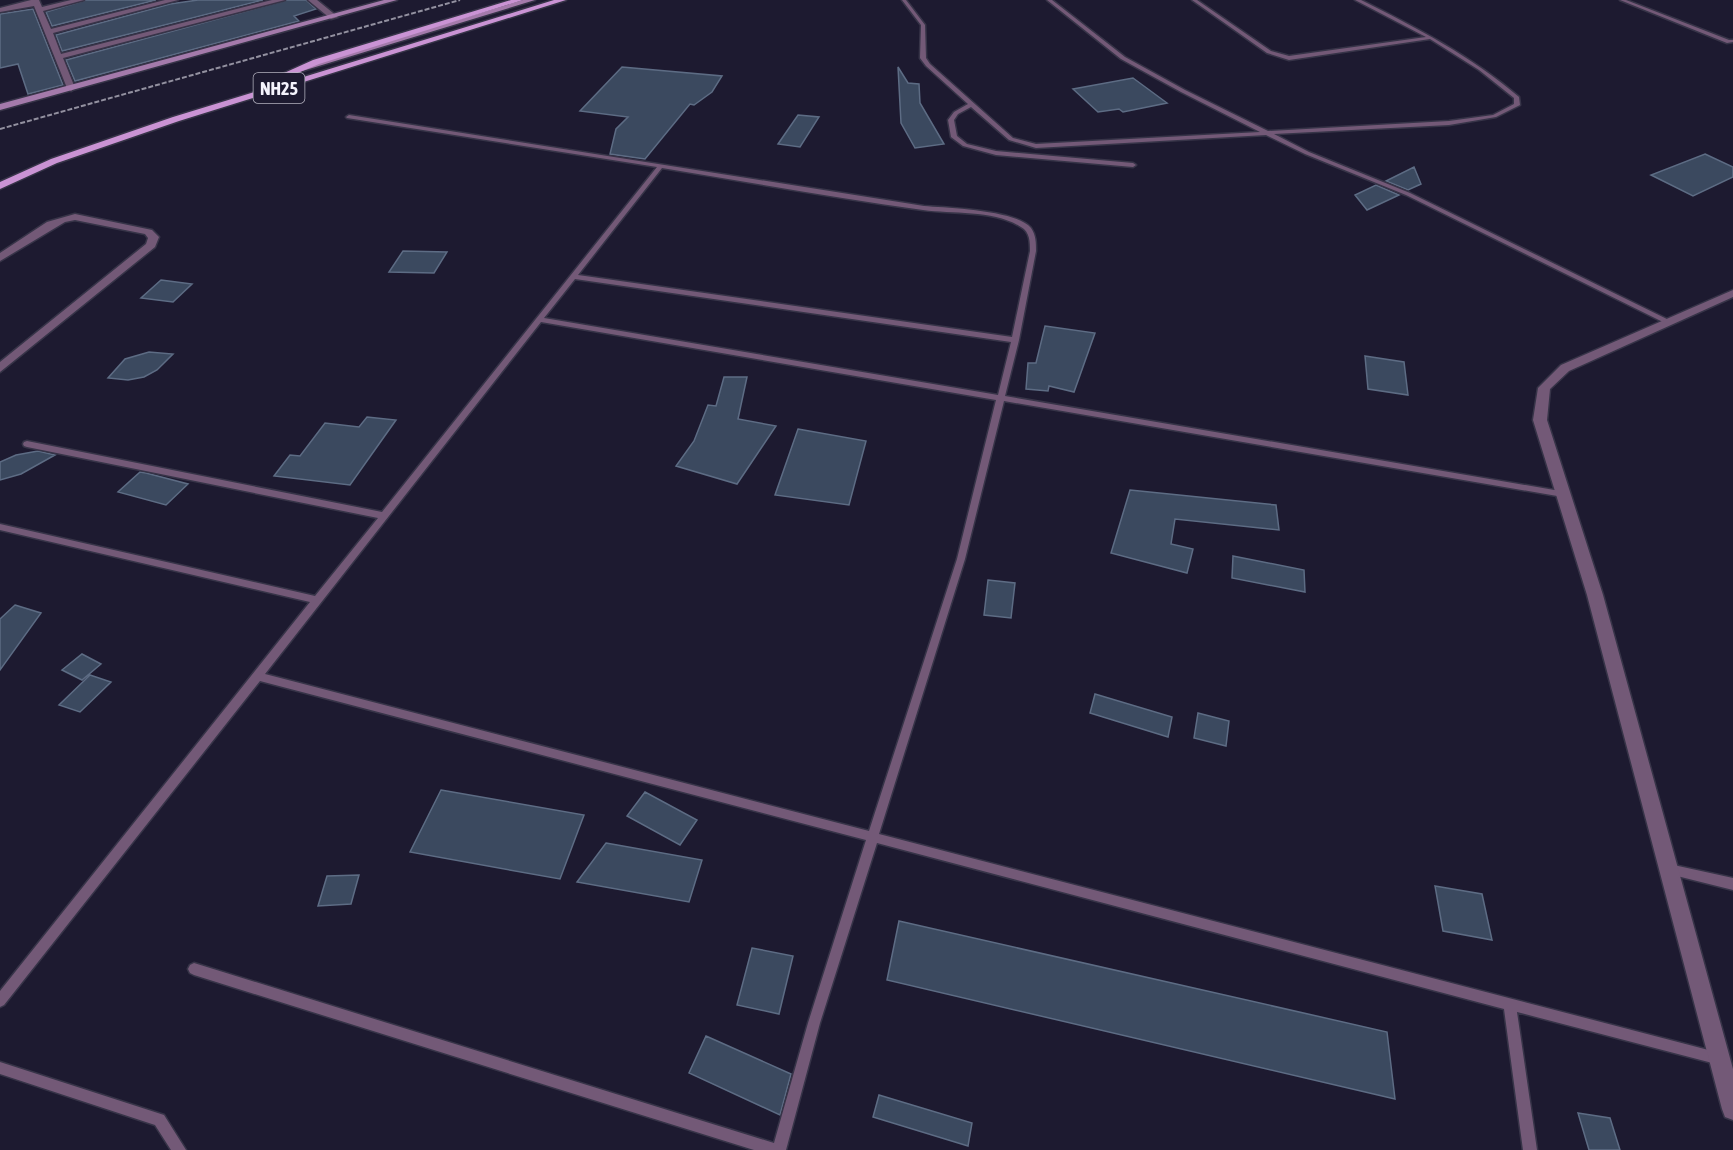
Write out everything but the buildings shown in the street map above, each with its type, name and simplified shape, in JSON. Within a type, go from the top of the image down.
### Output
[{"type":"main road","name":"NH25","points":[[0,175],[69,146],[263,84],[296,70],[519,0]]},
{"type":"main road","name":"NH25","points":[[0,186],[54,161],[112,141],[562,0]]},
{"type":"street","points":[[0,10],[80,0]]},
{"type":"street","points":[[48,32],[174,0]]},
{"type":"street","points":[[59,57],[281,0]]},
{"type":"street","points":[[312,0],[334,18]]},
{"type":"street","points":[[334,18],[393,0]]},
{"type":"street","points":[[0,107],[305,24],[406,0]]},
{"type":"street","points":[[296,70],[531,0]]},
{"type":"street","points":[[311,78],[330,69],[556,0]]},
{"type":"street","points":[[36,4],[71,87]]},
{"type":"street","points":[[0,258],[51,224],[75,217],[148,232],[154,237],[151,245],[1,367]]},
{"type":"street","points":[[1733,293],[1565,368],[1544,388],[1540,420],[1595,596],[1733,1109]]},
{"type":"lane","points":[[904,0],[923,26],[923,58],[1011,139],[1036,146],[1449,123],[1494,116],[1517,105],[1517,98],[1506,88],[1430,38],[1357,0]]},
{"type":"lane","points":[[1049,0],[1142,70],[1260,132],[1408,194],[1669,322]]},
{"type":"lane","points":[[1194,0],[1269,52],[1288,58],[1430,38]]},
{"type":"lane","points":[[1622,0],[1729,42],[1733,41]]},
{"type":"lane","points":[[972,104],[956,113],[951,120],[954,137],[965,146],[996,153],[1133,165]]},
{"type":"lane","points":[[194,969],[777,1150],[814,1023],[961,559],[1015,340],[1033,251],[1033,238],[1026,226],[1002,217],[924,208],[349,117]]},
{"type":"lane","points":[[0,1001],[661,166]]},
{"type":"lane","points":[[575,277],[1015,340]]},
{"type":"lane","points":[[541,320],[1563,494]]},
{"type":"lane","points":[[27,444],[385,516]]},
{"type":"lane","points":[[0,527],[318,600]]},
{"type":"lane","points":[[258,676],[1719,1059]]},
{"type":"lane","points":[[1669,869],[1733,884]]},
{"type":"lane","points":[[1510,1004],[1530,1150]]},
{"type":"lane","points":[[0,1068],[159,1120],[179,1150]]},
{"type":"railway","points":[[0,129],[460,0]]}]
